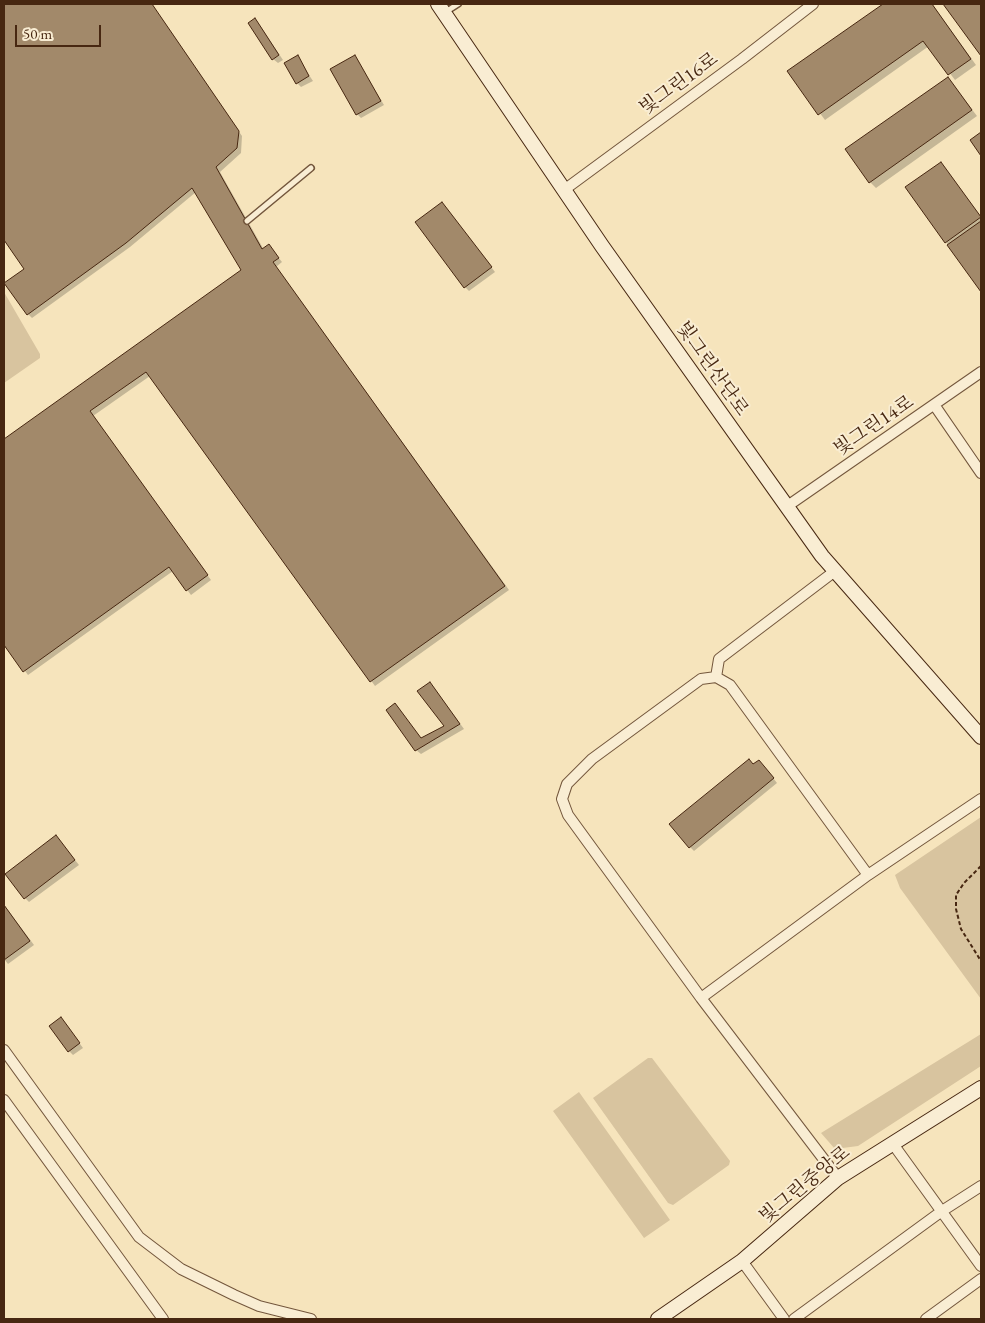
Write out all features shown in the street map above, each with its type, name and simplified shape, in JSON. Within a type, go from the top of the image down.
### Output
[{"type":"street","name":"빛그린16로","points":[[564,190],[742,59],[813,4]]},
{"type":"street","name":"빛그린산단로","points":[[441,9],[564,190],[786,507],[835,570],[981,737]]},
{"type":"street","name":"빛그린14로","points":[[786,507],[935,406],[981,372]]},
{"type":"street","points":[[935,406],[981,472]]},
{"type":"street","points":[[716,677],[719,659],[835,570]]},
{"type":"street","points":[[838,1178],[701,998],[568,815],[562,799],[567,784],[592,759],[701,679],[716,677],[730,685],[868,875]]},
{"type":"street","points":[[701,998],[868,875],[981,799]]},
{"type":"street","points":[[4,1050],[139,1237],[181,1269],[234,1295],[259,1306],[310,1319]]},
{"type":"street","name":"빛그린중앙로","points":[[658,1319],[742,1261],[838,1178],[981,1088]]},
{"type":"street","points":[[4,1100],[163,1319]]},
{"type":"street","points":[[893,1144],[981,1266]]},
{"type":"street","points":[[794,1319],[981,1186]]},
{"type":"street","points":[[742,1261],[784,1319]]},
{"type":"street","points":[[926,1319],[981,1279]]},
{"type":"lane","points":[[441,9],[458,4]]},
{"type":"lane","points":[[246,221],[311,168]]},
{"type":"path","points":[[981,866],[956,894],[956,909],[961,929],[981,961]]},
{"type":"shaded area","points":[[4,292],[40,354],[40,358],[4,383]]},
{"type":"shaded area","points":[[981,817],[981,999],[900,888],[895,875]]},
{"type":"shaded area","points":[[981,1034],[981,1066],[858,1146],[835,1149],[821,1133]]},
{"type":"shaded area","points":[[648,1058],[652,1058],[730,1161],[729,1165],[673,1205],[668,1203],[593,1098]]},
{"type":"shaded area","points":[[579,1092],[670,1220],[644,1238],[553,1111]]},
{"type":"building","points":[[4,4],[152,4],[239,131],[237,148],[216,167],[262,249],[269,244],[279,258],[273,262],[505,586],[370,682],[146,372],[90,411],[208,575],[186,591],[169,567],[23,672],[4,645],[4,439],[241,270],[192,188],[126,243],[27,315],[4,283],[24,269],[4,240]]},
{"type":"building","points":[[883,4],[932,4],[971,59],[948,75],[923,41],[818,115],[787,71]]},
{"type":"building","points":[[943,4],[981,4],[981,56]]},
{"type":"building","points":[[255,18],[279,55],[272,60],[248,23]]},
{"type":"building","points":[[298,55],[309,76],[296,84],[284,63]]},
{"type":"building","points":[[355,55],[381,101],[356,115],[330,69]]},
{"type":"building","points":[[948,77],[972,110],[869,183],[845,149]]},
{"type":"building","points":[[981,132],[981,156],[970,140]]},
{"type":"building","points":[[941,162],[981,217],[945,243],[905,187]]},
{"type":"building","points":[[442,202],[492,267],[464,288],[415,222]]},
{"type":"building","points":[[981,221],[981,292],[947,245]]},
{"type":"building","points":[[430,682],[460,724],[415,751],[386,710],[395,703],[421,738],[444,726],[417,691]]},
{"type":"building","points":[[749,759],[753,764],[759,760],[774,778],[689,848],[669,824]]},
{"type":"building","points":[[56,835],[75,860],[24,899],[5,874]]},
{"type":"building","points":[[4,905],[30,941],[4,960]]},
{"type":"building","points":[[61,1017],[80,1043],[68,1052],[49,1026]]}]
